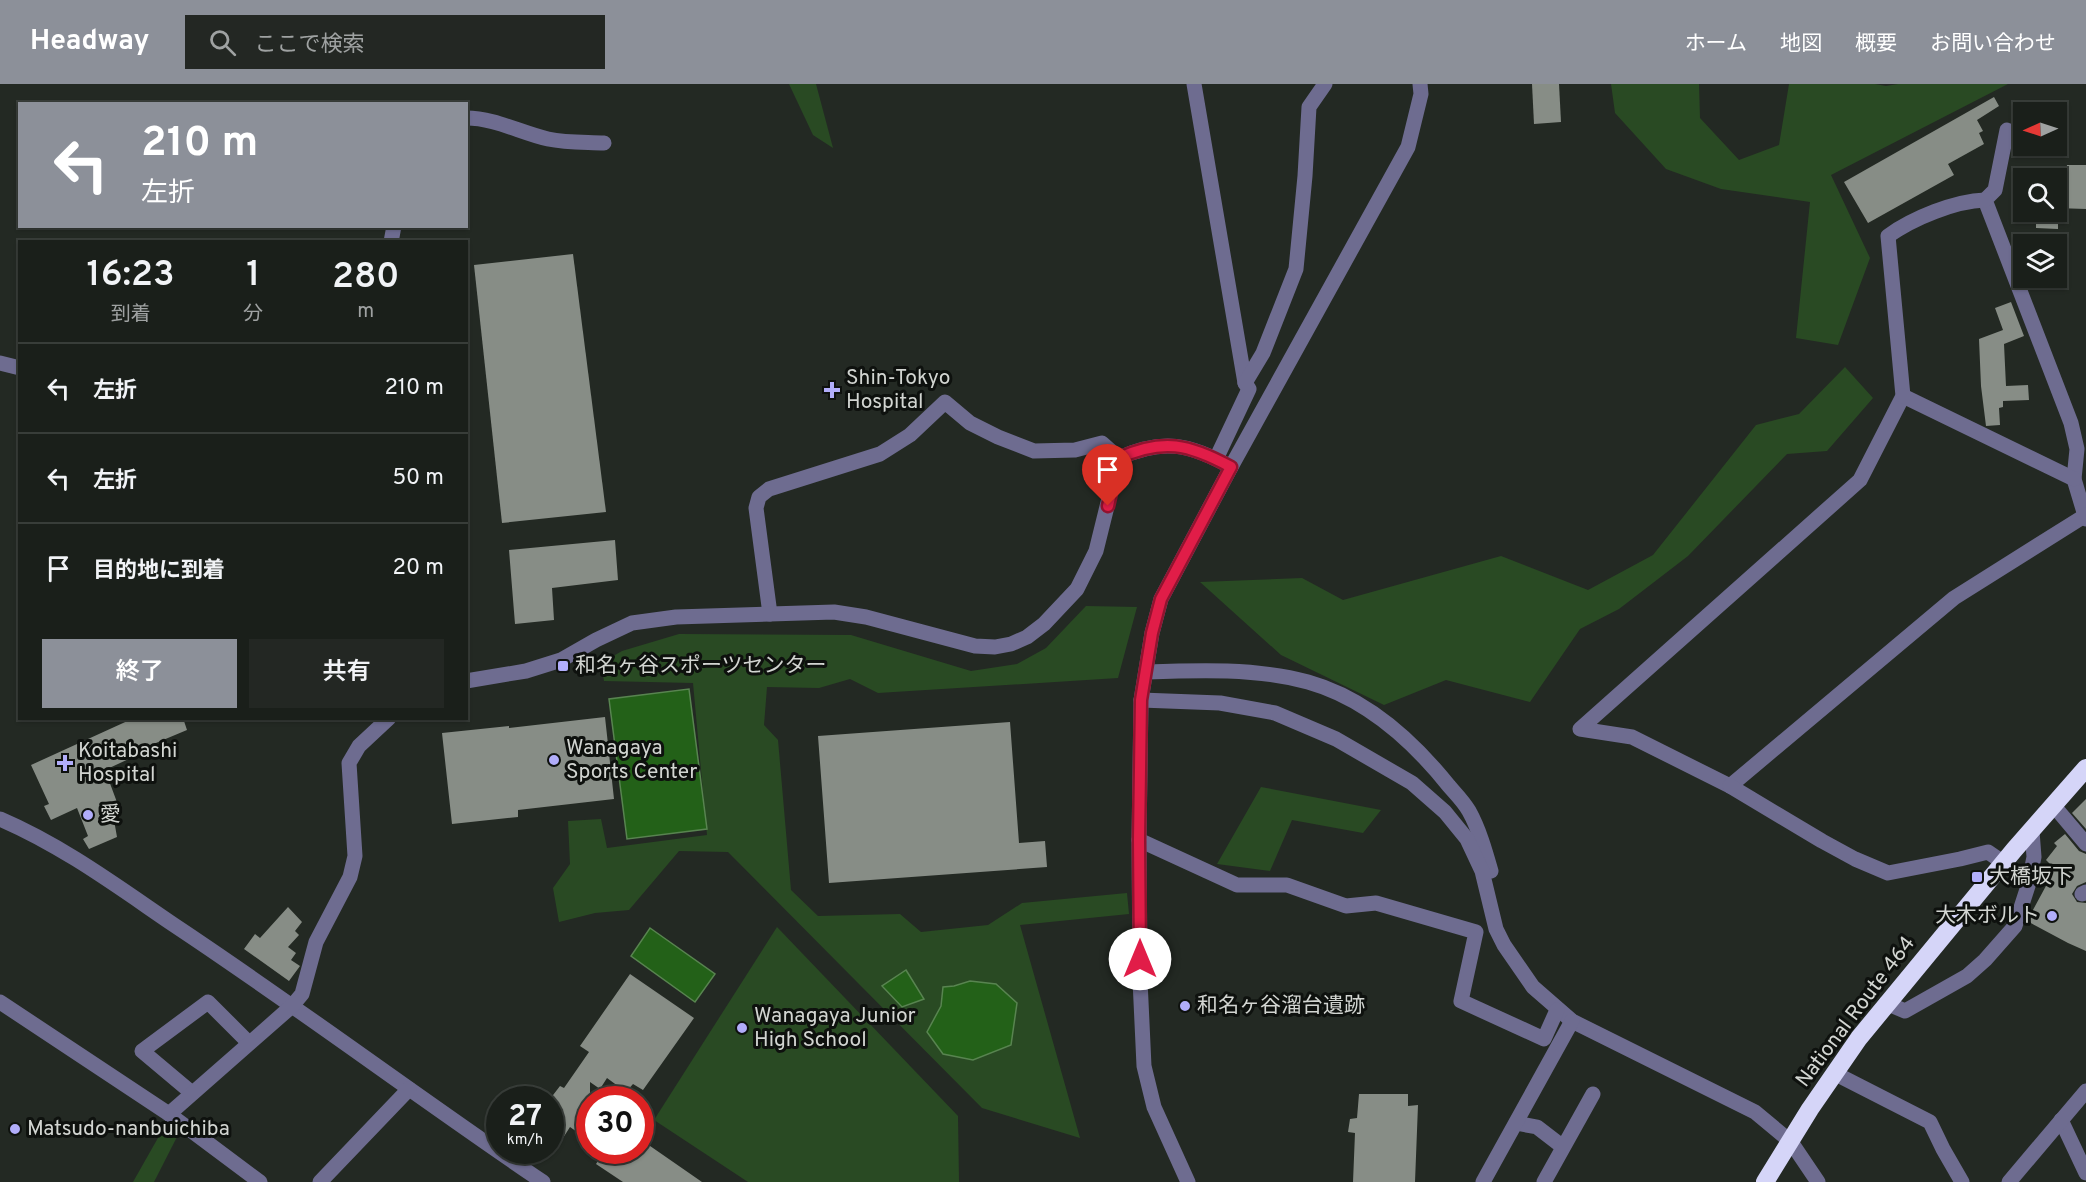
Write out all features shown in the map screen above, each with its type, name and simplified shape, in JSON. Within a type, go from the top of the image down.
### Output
[{"type":"highway","name":"National Route 464","points":[[1765,1182],[1834,1073],[1859,1038],[2086,768]]},
{"type":"street","points":[[1194,84],[1245,383],[1249,389],[1216,459]]},
{"type":"street","points":[[1245,383],[1263,353],[1296,268],[1309,107],[1325,84]]},
{"type":"street","points":[[1188,1182],[1154,1107],[1144,1066],[1140,980],[1141,700],[1152,633],[1161,599],[1231,467],[1408,147],[1421,94],[1420,84]]},
{"type":"street","points":[[468,118],[503,124],[548,139],[604,143]]},
{"type":"street","points":[[2004,863],[1988,852],[1888,873],[1855,859],[1730,786],[1632,737],[1580,729],[1860,480],[1903,396],[1888,236],[1904,224],[1968,200],[1985,200],[1995,190],[2007,130]]},
{"type":"street","points":[[1730,786],[1954,598],[2085,517],[2074,479],[2077,449],[2071,423],[1985,200]]},
{"type":"street","points":[[0,363],[18,368]]},
{"type":"street","points":[[1903,396],[2074,479]]},
{"type":"street","points":[[770,614],[756,508],[759,497],[769,489],[880,454],[910,435],[945,402],[970,423],[1034,451],[1075,450],[1102,443],[1119,458]]},
{"type":"street","points":[[1119,458],[1140,448],[1180,446],[1231,467]]},
{"type":"street","points":[[468,681],[526,671],[561,660],[632,623],[676,617],[834,612],[866,617],[975,646],[994,647],[1011,644],[1027,637],[1044,624],[1077,589],[1096,551],[1119,458]]},
{"type":"street","points":[[1146,672],[1242,672],[1309,682],[1373,714],[1430,762],[1468,808],[1487,859],[1516,963]]},
{"type":"street","points":[[1141,700],[1220,703],[1275,714],[1336,739],[1412,783],[1445,812],[1467,839],[1482,871],[1496,929],[1533,987],[1572,1021],[1755,1112],[1791,1142],[1818,1182]]},
{"type":"street","points":[[169,1114],[292,1006],[302,994],[316,942],[350,877],[355,856],[349,763],[359,746],[387,720]]},
{"type":"street","points":[[2054,806],[2086,844]]},
{"type":"street","points":[[0,819],[86,865],[543,1182]]},
{"type":"street","points":[[1886,1004],[1905,1011],[1967,976],[1985,960],[2015,926],[2028,886],[2034,857],[2032,831]]},
{"type":"street","points":[[1139,840],[1237,885],[1287,885],[1346,906],[1376,903],[1476,932],[1461,1001],[1544,1039],[1557,1010]]},
{"type":"street","points":[[0,1002],[169,1114],[260,1182]]},
{"type":"street","points":[[192,1093],[142,1051],[208,1002],[249,1043]]},
{"type":"street","points":[[1483,1182],[1572,1021]]},
{"type":"street","points":[[1834,1073],[1930,1122],[1962,1182]]},
{"type":"street","points":[[320,1182],[409,1089]]},
{"type":"street","points":[[2009,1182],[2086,1091]]},
{"type":"street","points":[[1544,1182],[1593,1094]]},
{"type":"street","points":[[2061,1120],[2086,1173]]},
{"type":"street","points":[[1516,1123],[1537,1127],[1563,1147]]},
{"type":"shaded area","points":[[789,84],[816,84],[833,148],[813,135]]},
{"type":"shaded area","points":[[1611,84],[1699,84],[1700,118],[1739,160],[1779,145],[1789,84],[1886,86],[1898,84],[2008,84],[1831,175],[1870,258],[1838,345],[1796,338],[1810,202],[1721,189],[1666,169],[1615,113]]},
{"type":"shaded area","points":[[1845,367],[1873,398],[1827,451],[1787,454],[1688,556],[1619,609],[1580,629],[1530,702],[1446,680],[1384,705],[1281,655],[1200,582],[1302,578],[1343,600],[1501,556],[1588,590],[1653,555],[1756,425],[1799,414]]},
{"type":"shaded area","points":[[1086,606],[1137,607],[1118,678],[878,693],[850,679],[819,688],[767,687],[764,725],[778,740],[791,890],[818,916],[900,914],[921,932],[988,925],[1022,903],[1127,893],[1129,914],[1020,925],[1080,1138],[982,1108],[728,852],[679,851],[629,910],[595,913],[559,922],[553,888],[570,864],[568,821],[601,819],[607,848],[707,835],[693,683],[604,681],[601,663],[622,651],[679,634],[851,635],[971,671],[1017,664],[1046,648]]},
{"type":"shaded area","points":[[689,689],[707,829],[627,839],[609,699]]},
{"type":"shaded area","points":[[1261,787],[1381,810],[1363,833],[1292,820],[1270,871],[1217,864]]},
{"type":"shaded area","points":[[777,927],[958,1116],[959,1182],[748,1182],[654,1120]]},
{"type":"shaded area","points":[[650,928],[715,974],[695,1002],[631,956]]},
{"type":"shaded area","points":[[906,970],[924,999],[902,1007],[882,986]]},
{"type":"shaded area","points":[[970,981],[996,984],[1017,1003],[1011,1045],[973,1060],[943,1054],[927,1032],[941,1006],[943,987]]},
{"type":"shaded area","points":[[167,1122],[180,1131],[154,1182],[133,1182]]},
{"type":"building","points":[[1532,84],[1559,84],[1561,122],[1534,124]]},
{"type":"building","points":[[1994,97],[1999,106],[1977,120],[1983,131],[1979,133],[1984,144],[1948,164],[1954,175],[1868,223],[1844,182]]},
{"type":"building","points":[[2067,165],[2086,165],[2086,209],[2067,208]]},
{"type":"building","points":[[2036,222],[2058,222],[2058,229],[2036,228]]},
{"type":"building","points":[[573,254],[606,512],[502,523],[474,265]]},
{"type":"building","points":[[2011,302],[2024,336],[2004,344],[2006,386],[2028,385],[2029,400],[2003,401],[2003,407],[1999,408],[2000,425],[1986,426],[1979,339],[2003,330],[1995,308]]},
{"type":"building","points":[[615,540],[618,580],[552,588],[554,620],[515,624],[509,550]]},
{"type":"building","points":[[605,717],[614,799],[518,810],[518,817],[452,824],[442,733]]},
{"type":"building","points":[[130,720],[184,720],[187,730],[144,748],[146,751],[105,770],[121,813],[114,820],[117,837],[89,849],[83,839],[88,836],[77,808],[51,820],[44,806],[49,804],[31,765]]},
{"type":"building","points":[[1010,722],[1019,843],[1045,841],[1047,867],[829,883],[818,736]]},
{"type":"building","points":[[2086,799],[2086,829],[2072,813]]},
{"type":"building","points":[[2065,834],[2079,851],[2086,854],[2086,882],[2077,886],[2072,894],[2077,902],[2086,903],[2086,951],[2027,921],[2047,884],[2040,878],[2050,864],[2046,860],[2057,846],[2054,843]]},
{"type":"building","points":[[288,907],[302,922],[295,931],[299,935],[288,947],[296,953],[291,960],[300,966],[289,981],[244,949],[255,934],[260,938]]},
{"type":"building","points":[[630,974],[694,1018],[646,1086],[633,1084],[618,1086],[607,1078],[602,1086],[596,1086],[590,1082],[590,1086],[576,1086],[576,1131],[570,1127],[564,1136],[564,1088],[589,1052],[580,1046]]},
{"type":"building","points":[[1359,1094],[1408,1094],[1408,1106],[1418,1105],[1415,1182],[1353,1182],[1355,1133],[1348,1132],[1350,1119],[1357,1118]]},
{"type":"building","points":[[654,1149],[702,1182],[623,1182],[596,1164],[654,1164]]},
{"type":"place","name":"Shin-Tokyo Hospital","points":[[832,390]]},
{"type":"place","name":"和名ヶ谷スポーツセンター","points":[[563,666]]},
{"type":"place","name":"Wanagaya Sports Center","points":[[554,760]]},
{"type":"place","name":"Koitabashi Hospital","points":[[65,763]]},
{"type":"place","name":"愛","points":[[88,815]]},
{"type":"place","name":"大橋坂下","points":[[1977,877]]},
{"type":"place","name":"大木ボルト","points":[[2052,916]]},
{"type":"place","name":"和名ヶ谷溜台遺跡","points":[[1185,1006]]},
{"type":"place","name":"Wanagaya Junior High School","points":[[742,1028]]},
{"type":"place","name":"Matsudo-nanbuichiba","points":[[15,1129]]},
{"type":"route","points":[[1108,506],[1119,458],[1140,448],[1180,446],[1231,467],[1161,599],[1152,633],[1141,700],[1140,959]]}]
